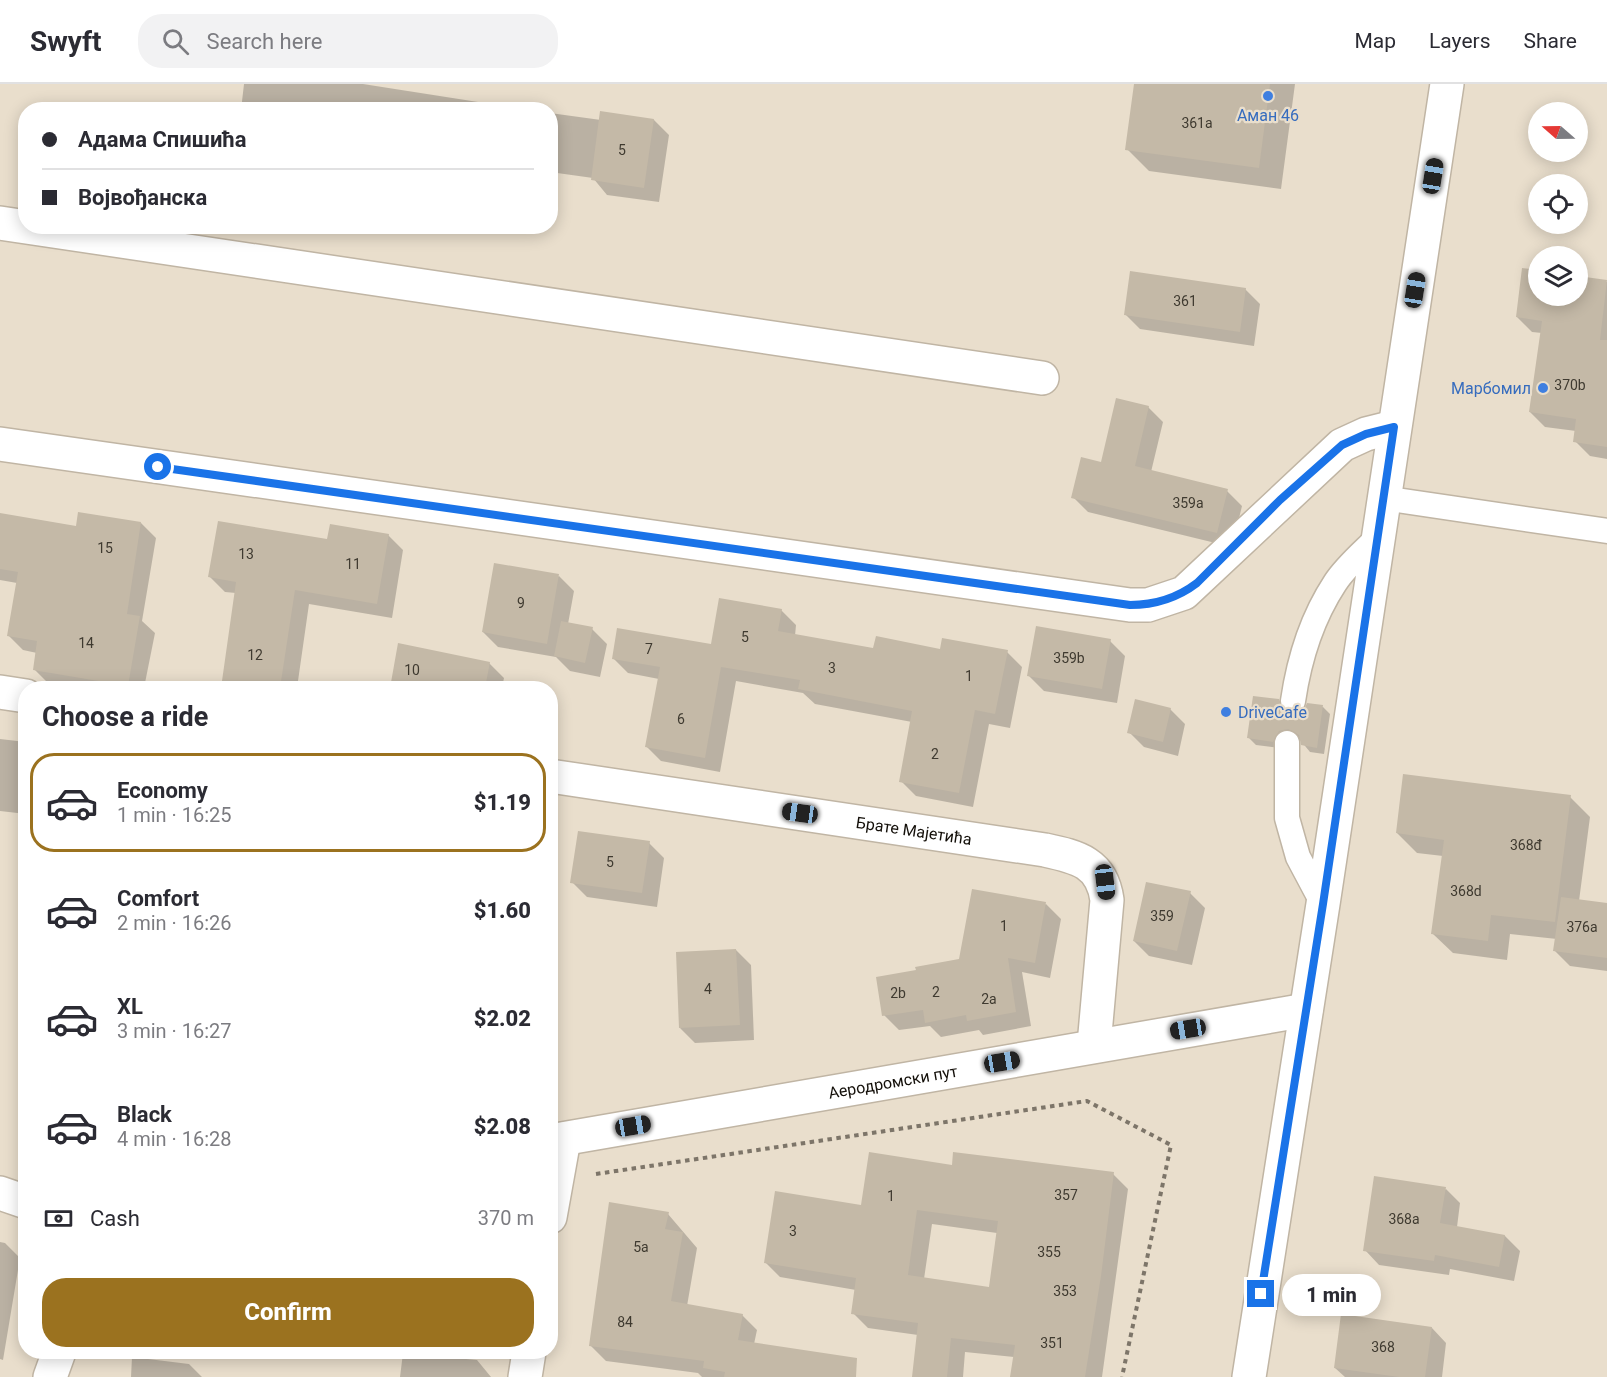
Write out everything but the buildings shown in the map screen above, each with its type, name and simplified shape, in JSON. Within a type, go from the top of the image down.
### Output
[{"type":"street","points":[[1249,1377],[1447,84]]},
{"type":"street","points":[[0,223],[18,226]]},
{"type":"street","points":[[74,234],[1042,378]]},
{"type":"street","points":[[0,444],[1130,605],[1148,605],[1184,593],[1342,445],[1366,434],[1394,427]]},
{"type":"street","points":[[0,692],[18,695]]},
{"type":"street","name":"Брате Мајетића","points":[[558,777],[1046,850],[1082,860],[1105,882],[1107,900],[1094,1045]]},
{"type":"street","name":"Аеродромски пут","points":[[558,1140],[1306,1010]]},
{"type":"street","points":[[0,1193],[18,1199]]},
{"type":"street","points":[[50,1377],[56,1359]]},
{"type":"street","points":[[525,1377],[528,1359]]},
{"type":"lane","points":[[1383,498],[1607,531]]},
{"type":"lane","points":[[1293,701],[1300,663],[1321,610],[1336,582],[1377,538]]},
{"type":"lane","points":[[1287,743],[1287,818],[1298,857],[1323,904]]},
{"type":"path","points":[[558,1180],[1087,1101],[1171,1145],[1122,1377]]},
{"type":"place","name":"Аман 46","points":[[1268,96]]},
{"type":"place","name":"Марбомил","points":[[1543,388]]},
{"type":"place","name":"DriveCafe","points":[[1226,712]]},
{"type":"route","points":[[158,467],[1130,605],[1148,605],[1184,593],[1197,583],[1280,500],[1342,445],[1366,434],[1394,427],[1323,904],[1261,1294]]}]
